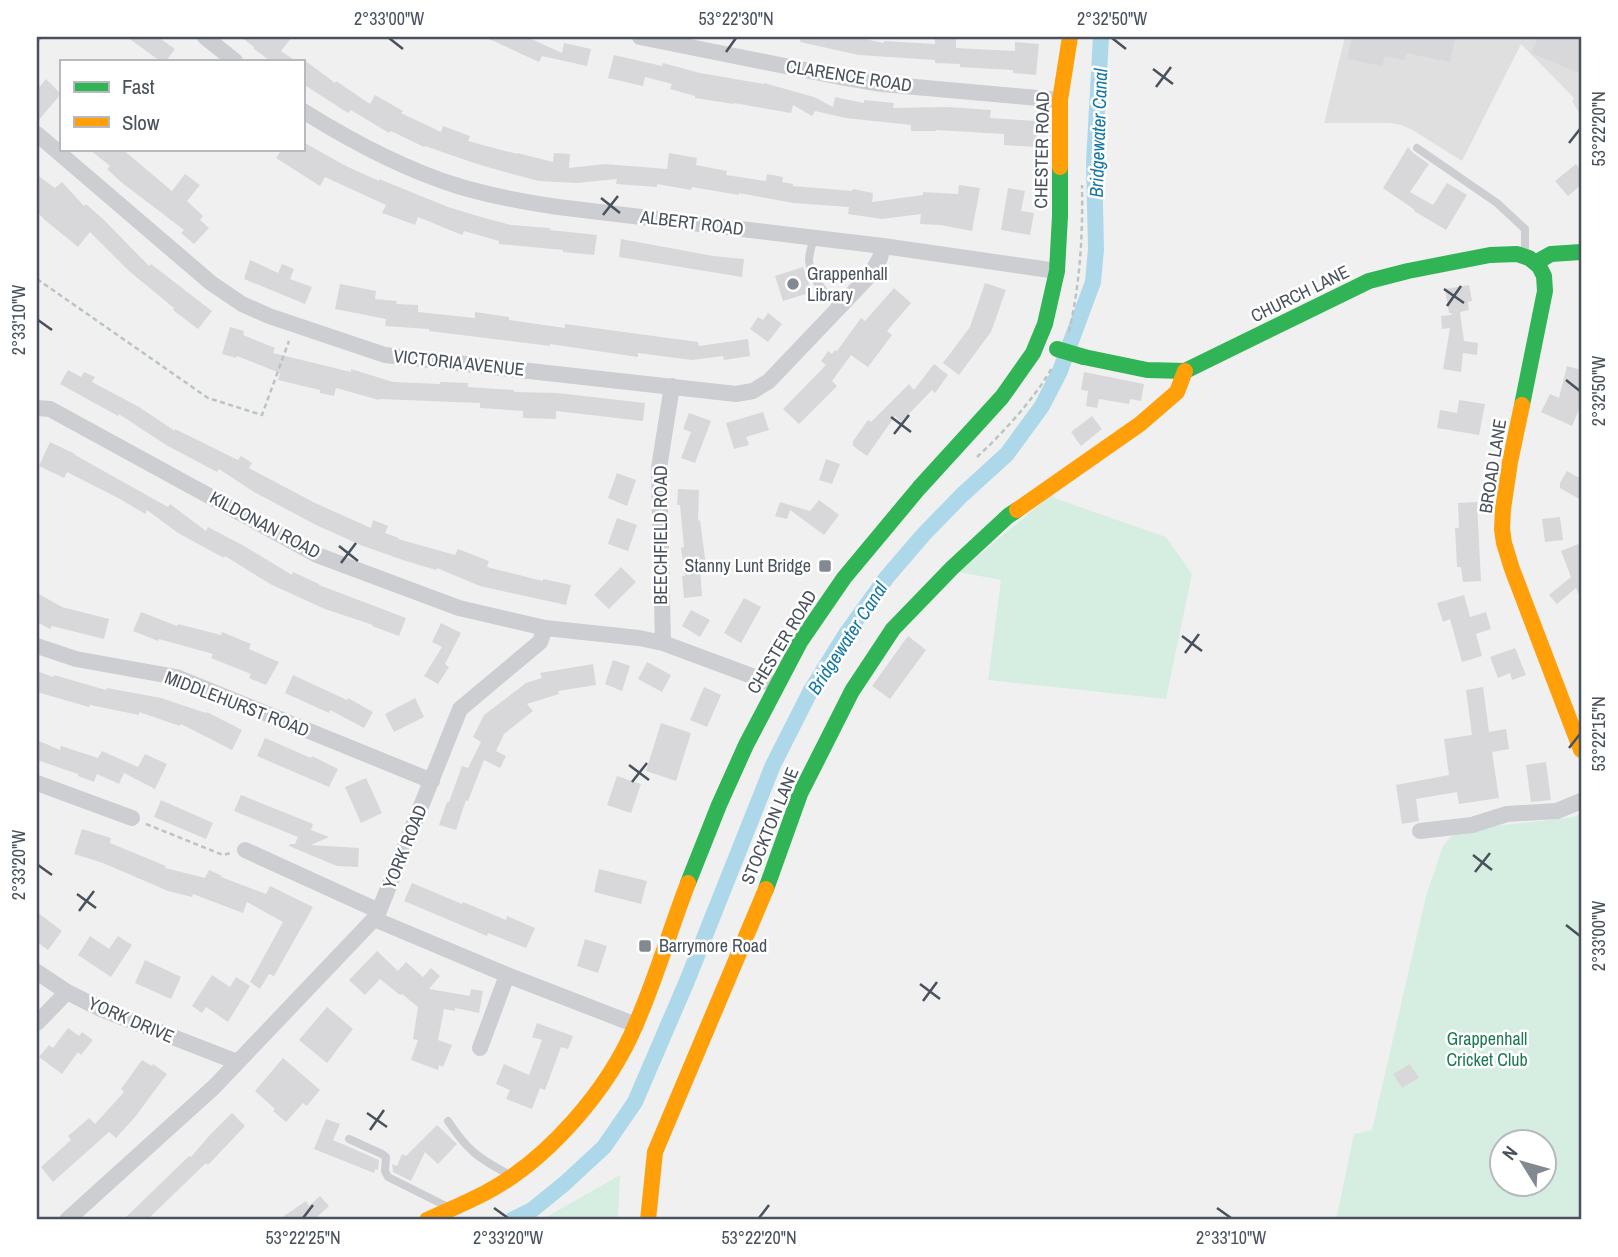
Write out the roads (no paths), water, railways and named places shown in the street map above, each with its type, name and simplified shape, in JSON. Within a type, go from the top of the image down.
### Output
[{"type":"street","points":[[205,37],[234,60]]},
{"type":"street","name":"CLARENCE ROAD","points":[[640,37],[840,77],[1060,100]]},
{"type":"street","name":"CHESTER ROAD","points":[[426,1220],[487,1192],[529,1164],[574,1122],[609,1074],[636,1025],[719,805],[746,744],[800,642],[844,579],[919,488],[1002,397],[1026,365],[1038,343],[1048,315],[1057,271],[1060,100],[1070,37]]},
{"type":"street","name":"ALBERT ROAD","points":[[304,112],[340,134],[393,161],[456,186],[510,200],[883,246],[1057,271]]},
{"type":"street","name":"VICTORIA AVENUE","points":[[37,134],[211,283],[242,304],[385,355],[736,394],[753,391],[769,381],[871,274],[883,246]]},
{"type":"street","name":"CHURCH LANE","points":[[1038,343],[1084,357],[1147,371],[1185,371],[1369,281],[1490,255],[1507,253],[1530,260],[1551,254],[1581,252]]},
{"type":"street","name":"BROAD LANE","points":[[1530,260],[1544,276],[1545,292],[1510,462],[1503,509],[1504,543],[1581,750]]},
{"type":"street","name":"STOCKTON LANE","points":[[648,1220],[655,1152],[770,879],[800,794],[852,691],[892,629],[952,568],[1008,516],[1140,424],[1164,404],[1177,392],[1185,371]]},
{"type":"street","name":"BEECHFIELD ROAD","points":[[663,643],[659,468],[672,386]]},
{"type":"street","name":"KILDONAN ROAD","points":[[37,408],[50,409],[317,555],[459,608],[545,628]]},
{"type":"street","points":[[545,628],[663,643],[776,685]]},
{"type":"street","name":"YORK ROAD","points":[[67,1220],[214,1087],[376,915],[460,709],[540,642],[545,628]]},
{"type":"street","name":"MIDDLEHURST ROAD","points":[[37,646],[76,659],[176,677],[432,781]]},
{"type":"street","points":[[37,783],[132,818]]},
{"type":"street","points":[[1420,831],[1472,825],[1507,814],[1557,811],[1581,801]]},
{"type":"street","points":[[245,850],[376,915],[507,975],[636,1025]]},
{"type":"street","points":[[37,972],[66,992]]},
{"type":"street","points":[[480,1048],[507,975]]},
{"type":"street","name":"YORK DRIVE","points":[[37,1023],[66,992],[101,1009],[237,1062]]},
{"type":"lane","points":[[1417,148],[1497,204],[1525,229],[1530,260]]},
{"type":"lane","points":[[814,238],[809,258],[812,271],[819,285],[840,306]]},
{"type":"lane","points":[[448,1121],[471,1151],[511,1176]]},
{"type":"lane","points":[[349,1139],[386,1157],[385,1171],[388,1177],[452,1209]]},
{"type":"waterway","name":"Bridgewater Canal","points":[[512,1220],[532,1210],[604,1147],[635,1102],[687,981],[773,765],[810,692],[846,634],[887,577],[962,495],[1007,454],[1042,406],[1060,371],[1093,282],[1096,249],[1094,162],[1101,37]]},
{"type":"place","name":"Grappenhall Library","points":[[793,284]]},
{"type":"place","name":"Stanny Lunt Bridge","points":[[825,566]]},
{"type":"place","name":"Barrymore Road","points":[[645,946]]},
{"type":"park label","name":"Grappenhall Cricket Club","points":[[1487,1049]]}]
